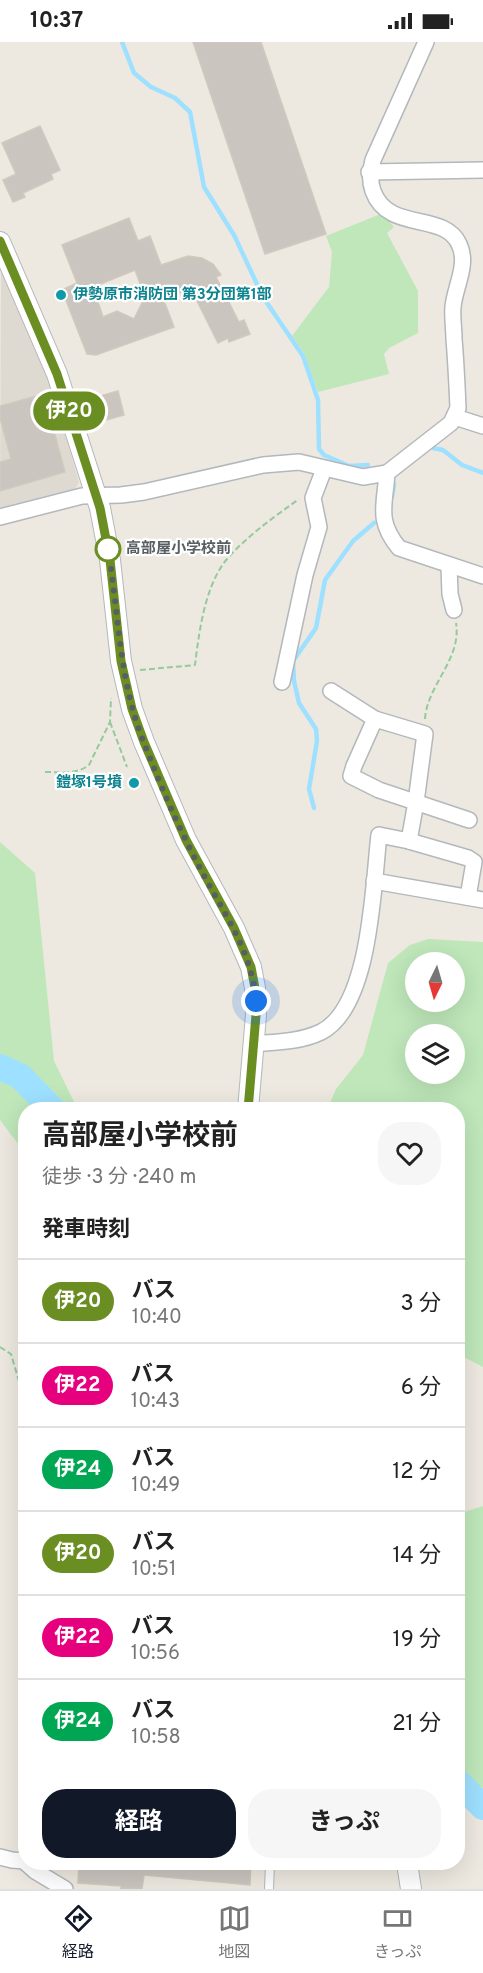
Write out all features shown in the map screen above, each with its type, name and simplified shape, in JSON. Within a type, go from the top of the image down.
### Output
[{"type":"street","points":[[0,517],[82,496],[144,492],[263,465],[298,462],[363,477],[387,473],[444,429],[455,417],[458,408],[453,307],[462,265],[459,243],[452,234],[440,227],[401,218],[386,211],[375,197],[370,184],[369,172],[426,42]]},
{"type":"street","points":[[369,172],[483,170]]},
{"type":"street","points":[[0,242],[57,374],[96,495],[110,560],[124,672],[132,709],[186,840],[234,928],[251,967],[256,1001],[249,1102]]},
{"type":"street","points":[[455,417],[483,426]]},
{"type":"street","points":[[282,682],[304,575],[319,527],[313,498],[324,469]]},
{"type":"street","points":[[387,473],[382,516],[392,540],[399,548],[449,566],[482,574]]},
{"type":"street","points":[[449,566],[450,594],[454,610]]},
{"type":"street","points":[[331,691],[375,719],[425,734],[409,841]]},
{"type":"street","points":[[375,719],[351,776],[379,790],[469,820]]},
{"type":"street","points":[[253,1044],[306,1037],[321,1032],[338,1020],[348,1003],[365,953],[379,836],[409,841],[468,858],[474,862],[476,898],[374,881]]},
{"type":"street","points":[[0,1857],[18,1861]]},
{"type":"street","points":[[34,1870],[65,1889]]},
{"type":"street","points":[[408,1870],[411,1889]]},
{"type":"lane","points":[[268,1889],[269,1870]]},
{"type":"path","points":[[124,672],[195,665],[198,636],[208,595],[226,560],[258,529],[318,484]]},
{"type":"path","points":[[425,734],[426,707],[453,653],[457,630],[454,610]]},
{"type":"path","points":[[45,772],[83,770],[89,765],[110,722],[127,767]]},
{"type":"path","points":[[0,1347],[11,1354],[18,1378]]},
{"type":"shaded area","points":[[1,271],[47,373],[79,482],[74,491],[0,511]]},
{"type":"green space","points":[[383,213],[394,227],[387,233],[418,291],[418,333],[389,348],[384,354],[389,374],[318,392],[304,353],[292,336],[329,287],[332,252],[326,236]]},
{"type":"green space","points":[[0,842],[35,873],[54,1061],[74,1102],[18,1102],[18,1144],[0,1120]]},
{"type":"green space","points":[[428,939],[483,942],[483,1367],[465,1358],[465,1102],[330,1102],[336,1089],[363,1055],[388,963],[410,945]]},
{"type":"green space","points":[[483,1506],[483,1788],[465,1774],[465,1512]]},
{"type":"building","points":[[193,42],[261,42],[326,234],[265,254]]},
{"type":"building","points":[[40,126],[60,170],[51,174],[53,179],[23,193],[25,197],[13,202],[3,180],[16,174],[2,143]]},
{"type":"building","points":[[129,218],[138,241],[150,236],[161,265],[188,256],[202,258],[213,264],[221,275],[216,277],[239,322],[244,320],[250,334],[229,342],[228,338],[218,343],[191,289],[163,298],[174,327],[96,355],[87,354],[62,290],[77,283],[62,245]],"holes":[[[135,270],[145,297],[134,319],[117,311],[103,317],[93,287]]]},
{"type":"building","points":[[118,391],[124,415],[92,424],[86,400]]},
{"type":"building","points":[[44,394],[65,472],[0,491],[0,462],[11,459],[0,418],[0,406]]},
{"type":"building","points":[[79,1870],[251,1870],[250,1885],[144,1875],[142,1889],[121,1889],[121,1886],[78,1883]]},
{"type":"waterway","points":[[122,42],[134,73],[151,87],[175,98],[190,112],[204,187],[234,235],[263,297],[303,356],[318,400],[319,449],[324,455],[349,466],[368,465]]},
{"type":"waterway","points":[[433,448],[443,450],[462,465],[483,473]]},
{"type":"waterway","points":[[392,497],[394,484]]},
{"type":"waterway","points":[[314,808],[309,789],[317,741],[316,729],[299,703],[294,681],[293,661],[316,628],[325,580],[353,541],[374,523]]},
{"type":"waterway","points":[[0,1067],[20,1076],[45,1102]]},
{"type":"waterway","points":[[465,1789],[483,1807]]},
{"type":"bus line","name":"伊20","points":[[0,241],[57,374],[100,508],[110,560],[121,661],[132,709],[186,840],[234,928],[251,967],[255,988],[256,1015],[249,1102]]},
{"type":"place","name":"伊勢原市消防団 第3分団第1部","points":[[61,295]]},
{"type":"place","name":"高部屋小学校前","points":[[108,549]]},
{"type":"place","name":"鎧塚1号墳","points":[[134,783]]},
{"type":"route","points":[[108,549],[107,543],[121,661],[132,709],[186,840],[248,958],[253,975],[256,1001]]}]
